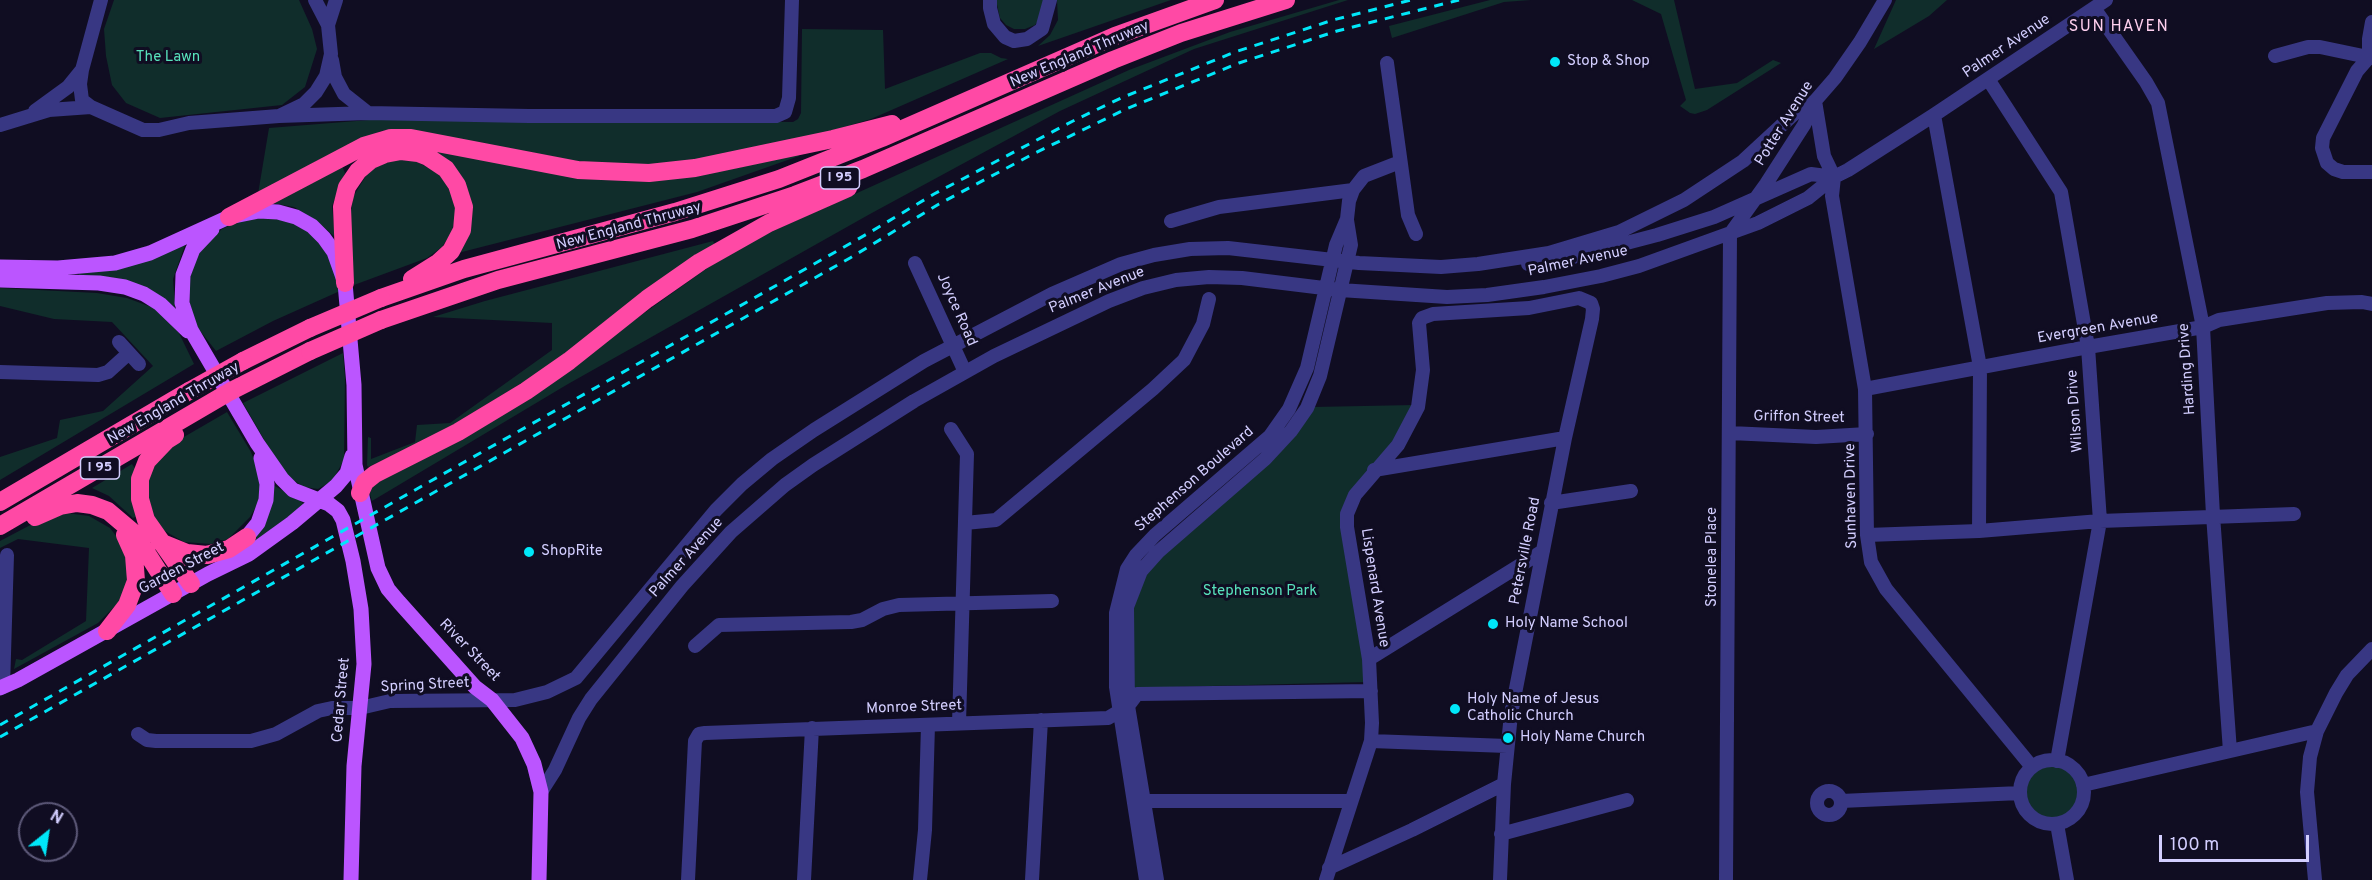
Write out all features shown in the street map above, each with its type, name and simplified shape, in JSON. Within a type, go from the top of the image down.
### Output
[{"type":"highway","name":"New England Thruway","points":[[0,502],[189,391],[310,327],[381,298],[491,261],[675,212],[744,191],[840,156],[1115,36],[1215,0]]},
{"type":"highway","name":"New England Thruway","points":[[0,526],[201,414],[224,395],[255,377],[381,320],[498,280],[648,242],[727,219],[829,182],[1121,56],[1181,33],[1286,0]]},
{"type":"highway","points":[[226,219],[364,146],[391,138],[411,138],[578,170],[649,173],[695,168],[794,147],[948,109]]},
{"type":"highway","points":[[360,493],[365,482],[375,474],[480,420],[548,376],[700,261],[769,223],[895,165],[947,132]]},
{"type":"highway","points":[[345,282],[342,207],[352,178],[364,165],[385,154],[410,152],[428,157],[446,169],[457,185],[464,207],[462,230],[456,244],[446,256],[381,298]]},
{"type":"highway","points":[[191,584],[160,542],[142,511],[139,489],[143,470],[153,453],[201,414]]},
{"type":"highway","points":[[0,531],[68,504],[92,505],[108,512],[134,533],[173,594]]},
{"type":"highway","points":[[106,631],[130,599],[136,572],[131,546],[122,529],[108,512]]},
{"type":"highway","points":[[160,542],[187,553],[207,555],[229,549],[247,537]]},
{"type":"main road","points":[[0,267],[58,268],[115,262],[150,253],[226,219],[250,212],[268,211],[287,214],[304,221],[318,231],[329,244],[345,282],[354,385],[354,450]]},
{"type":"main road","points":[[208,574],[247,537],[262,515],[267,492],[266,476],[256,443],[195,339],[182,303],[183,275],[189,258],[199,241],[226,219]]},
{"type":"main road","points":[[0,280],[107,284],[135,290],[168,310],[195,339]]},
{"type":"main road","name":"Cedar Street","points":[[256,443],[289,488],[333,506],[340,514],[356,578],[364,647],[363,687],[354,766],[351,880]]},
{"type":"main road","name":"River Street","points":[[354,450],[360,493],[372,548],[378,568],[388,588],[475,687],[492,700],[522,738],[534,764],[542,792],[539,880]]},
{"type":"main road","name":"Garden Street","points":[[1,687],[249,554],[320,501],[344,477],[354,450]]},
{"type":"street","points":[[101,0],[81,70],[82,100],[91,107],[143,130],[159,130],[189,123],[279,116],[368,113],[529,116],[781,115],[787,107],[792,52],[792,0]]},
{"type":"street","points":[[315,0],[328,25],[335,77],[344,94],[368,113]]},
{"type":"street","points":[[990,0],[994,24],[1005,37],[1014,41],[1027,39],[1042,29],[1050,0]]},
{"type":"street","name":"Potter Avenue","points":[[1730,234],[1802,129],[1815,101],[1854,51],[1885,0]]},
{"type":"street","points":[[328,25],[339,2]]},
{"type":"street","name":"Palmer Avenue","points":[[542,792],[555,770],[579,717],[591,699],[682,586],[731,532],[785,485],[813,465],[914,401],[1051,328],[1109,301],[1143,288],[1176,280],[1209,277],[1242,278],[1333,289],[1447,297],[1533,289],[1640,266],[1758,223],[1808,198],[1834,177],[1934,115],[2100,4]]},
{"type":"street","name":"Harding Drive","points":[[2100,4],[2158,103],[2203,327],[2213,515],[2230,751]]},
{"type":"street","points":[[2371,57],[2369,39],[2372,22]]},
{"type":"street","points":[[2275,56],[2308,47],[2320,47],[2371,57]]},
{"type":"street","points":[[279,116],[304,104],[316,92],[326,76],[331,54]]},
{"type":"street","points":[[2371,57],[2357,71],[2323,138],[2322,148],[2327,163],[2334,170],[2372,172]]},
{"type":"street","points":[[1387,63],[1408,215],[1416,234]]},
{"type":"street","points":[[31,114],[68,87],[81,70]]},
{"type":"street","name":"Wilson Drive","points":[[1988,79],[2061,192],[2088,346],[2100,521],[2057,761]]},
{"type":"street","name":"Sunhaven Drive","points":[[1815,101],[1824,156],[1834,177],[1832,196],[1865,389],[1867,535],[1871,562],[1886,589],[2032,767]]},
{"type":"street","name":"Palmer Avenue","points":[[1478,264],[1549,253],[1583,244],[1652,217],[1714,181],[1743,161],[1796,112],[1815,101]]},
{"type":"street","points":[[0,125],[31,114],[91,107]]},
{"type":"street","points":[[1934,115],[1980,367],[1979,531]]},
{"type":"street","points":[[1171,221],[1219,207],[1353,190],[1364,176],[1400,162]]},
{"type":"street","name":"Palmer Avenue","points":[[492,700],[515,700],[534,696],[576,678],[716,510],[772,459],[876,390],[953,345],[1086,278],[1121,264],[1190,249],[1228,248],[1407,266],[1550,263],[1603,251],[1714,217],[1811,174],[1834,177]]},
{"type":"street","name":"Stephenson Boulevard","points":[[1146,880],[1138,800],[1123,709],[1127,607],[1141,571],[1158,552],[1265,459],[1291,431],[1307,408],[1320,376],[1333,289],[1333,259],[1347,219],[1353,190]]},
{"type":"street","name":"Stephenson Boulevard","points":[[1333,289],[1347,260],[1351,245],[1347,219]]},
{"type":"street","name":"Stonelea Place","points":[[1726,880],[1730,234]]},
{"type":"street","name":"Joyce Road","points":[[915,263],[965,372]]},
{"type":"street","name":"Petersville Road","points":[[1422,318],[1433,314],[1529,308],[1579,298],[1591,303],[1593,309],[1551,503],[1507,746],[1500,880]]},
{"type":"street","points":[[965,523],[996,520],[1153,389],[1184,360],[1203,324],[1209,299]]},
{"type":"street","name":"Evergreen Avenue","points":[[1865,389],[2088,346],[2203,327],[2219,320],[2327,303],[2372,304]]},
{"type":"street","name":"Lispenard Avenue","points":[[1328,874],[1371,741],[1369,659],[1347,520],[1355,495],[1374,470],[1398,446],[1418,407],[1423,370],[1419,328],[1422,318]]},
{"type":"street","points":[[0,372],[98,375],[108,372],[124,348],[139,364]]},
{"type":"street","points":[[951,429],[967,454],[959,723]]},
{"type":"street","name":"Griffon Street","points":[[1730,433],[1816,437],[1867,434]]},
{"type":"street","points":[[1374,470],[1565,438]]},
{"type":"street","points":[[1551,503],[1631,491]]},
{"type":"street","points":[[1867,535],[1979,531],[2213,515],[2294,514]]},
{"type":"street","points":[[1369,659],[1543,550]]},
{"type":"street","points":[[1,687],[7,555]]},
{"type":"street","points":[[695,646],[719,625],[851,622],[862,620],[890,606],[1052,601]]},
{"type":"street","points":[[2315,880],[2307,792],[2310,757],[2317,731],[2347,675],[2372,649]]},
{"type":"street","name":"Monroe Street","points":[[688,880],[695,741],[699,735],[812,728],[1108,718],[1123,709],[1137,694],[1371,691]]},
{"type":"street","name":"Spring Street","points":[[138,734],[147,740],[156,741],[251,741],[276,734],[318,711],[332,708],[360,708],[390,701],[492,700]]},
{"type":"street","points":[[1032,880],[1041,720]]},
{"type":"street","points":[[920,880],[925,830],[928,725]]},
{"type":"street","points":[[804,880],[812,728]]},
{"type":"street","points":[[2083,785],[2317,731]]},
{"type":"street","points":[[1371,741],[1507,746]]},
{"type":"street","points":[[2057,761],[2074,769],[2083,785],[2084,795],[2075,814],[2057,824],[2039,822],[2025,810],[2020,793],[2021,783],[2032,767],[2040,763],[2057,761]]},
{"type":"street","points":[[1328,874],[1504,784]]},
{"type":"street","points":[[1841,801],[2020,793]]},
{"type":"street","points":[[1138,800],[1350,801]]},
{"type":"street","name":"Stephenson Boulevard","points":[[1138,800],[1157,880]]},
{"type":"street","points":[[1501,834],[1627,800]]},
{"type":"street","points":[[2057,824],[2067,880]]},
{"type":"green space","name":"The Lawn","points":[[114,0],[299,0],[312,29],[317,49],[305,87],[282,105],[160,118],[126,103],[112,85],[106,56],[104,29]]},
{"type":"green space","points":[[996,0],[1044,0],[1041,17],[1035,25],[1025,29],[1014,29],[1000,18]]},
{"type":"green space","points":[[1057,0],[1171,0],[1038,46],[1050,35],[1058,20]]},
{"type":"green space","points":[[1339,0],[1348,0],[1194,49],[1060,111],[870,214],[568,384],[372,501],[370,494],[372,486],[633,321],[716,262],[762,236],[1129,70],[1230,32]]},
{"type":"green space","points":[[1490,0],[1531,0],[1504,2],[1392,38],[1389,26]]},
{"type":"green space","points":[[1632,0],[1674,0],[1695,89],[1737,83],[1773,60],[1781,63],[1707,110],[1695,114],[1690,113],[1680,106],[1686,100],[1661,14]]},
{"type":"green space","points":[[1896,0],[1947,0],[1929,16],[1874,49]]},
{"type":"green space","points":[[802,29],[883,30],[885,89],[980,53],[991,53],[1008,59],[871,119],[807,138],[714,158],[657,165],[603,166],[405,129],[381,131],[324,157],[258,194],[269,128],[369,120],[420,119],[793,122],[801,113]]},
{"type":"green space","points":[[420,145],[611,180],[796,151],[799,156],[697,192],[454,254],[471,210]]},
{"type":"green space","points":[[387,159],[415,161],[437,172],[454,192],[456,213],[452,232],[442,247],[427,258],[354,285],[349,226],[353,197],[367,174]]},
{"type":"green space","points":[[342,166],[345,173],[332,206],[335,237],[317,221],[294,207],[271,203]]},
{"type":"green space","points":[[269,218],[288,221],[308,232],[330,255],[340,291],[273,321],[216,351],[197,327],[190,305],[189,281],[194,260],[204,246],[222,229],[244,219]]},
{"type":"green space","points":[[713,241],[715,245],[543,370],[433,437],[368,467],[368,437],[371,438],[371,459],[415,442],[417,425],[450,423],[552,350],[552,323],[433,317],[485,301]]},
{"type":"green space","points":[[185,245],[173,279],[175,307],[148,288],[118,278],[79,276],[79,272]]},
{"type":"green space","points":[[0,288],[97,293],[127,298],[154,308],[179,333],[194,364],[0,480],[0,457],[57,438],[60,420],[103,411],[153,366],[112,322],[54,319],[0,306]]},
{"type":"green space","points":[[343,353],[344,460],[332,481],[318,489],[304,487],[284,474],[243,403]]},
{"type":"green space","name":"Stephenson Park","points":[[1414,405],[1394,445],[1346,504],[1367,682],[1130,688],[1131,615],[1146,574],[1167,550],[1313,407]]},
{"type":"green space","points":[[227,412],[251,452],[262,482],[260,500],[250,517],[228,539],[211,544],[184,542],[163,530],[148,510],[146,490],[150,470],[177,441]]},
{"type":"green space","points":[[132,464],[136,470],[138,516],[133,518],[109,496],[92,488]]},
{"type":"green space","points":[[273,485],[300,500],[304,505],[254,542]]},
{"type":"green space","points":[[67,513],[89,516],[110,528],[122,544],[128,565],[126,586],[119,602],[98,623],[14,669],[16,659],[22,660],[86,621],[89,548],[18,539],[0,548],[0,541],[38,521]]},
{"type":"green space","points":[[2046,764],[2058,764],[2068,768],[2076,776],[2080,792],[2076,808],[2068,816],[2058,820],[2046,820],[2036,816],[2028,808],[2024,798],[2024,786],[2028,776],[2036,768]]},
{"type":"railway","points":[[0,725],[934,194],[1073,121],[1121,98],[1235,52],[1333,20],[1411,0]]},
{"type":"railway","points":[[0,737],[850,258],[939,204],[1033,154],[1126,109],[1239,63],[1337,31],[1459,0]]},
{"type":"place","name":"Stop & Shop","points":[[1555,62]]},
{"type":"place","name":"ShopRite","points":[[529,552]]},
{"type":"place","name":"Holy Name School","points":[[1493,624]]},
{"type":"place","name":"Holy Name of Jesus Catholic Church","points":[[1455,709]]},
{"type":"place","name":"Holy Name Church","points":[[1508,738]]},
{"type":"district","name":"SUN HAVEN","points":[[2119,28]]}]
